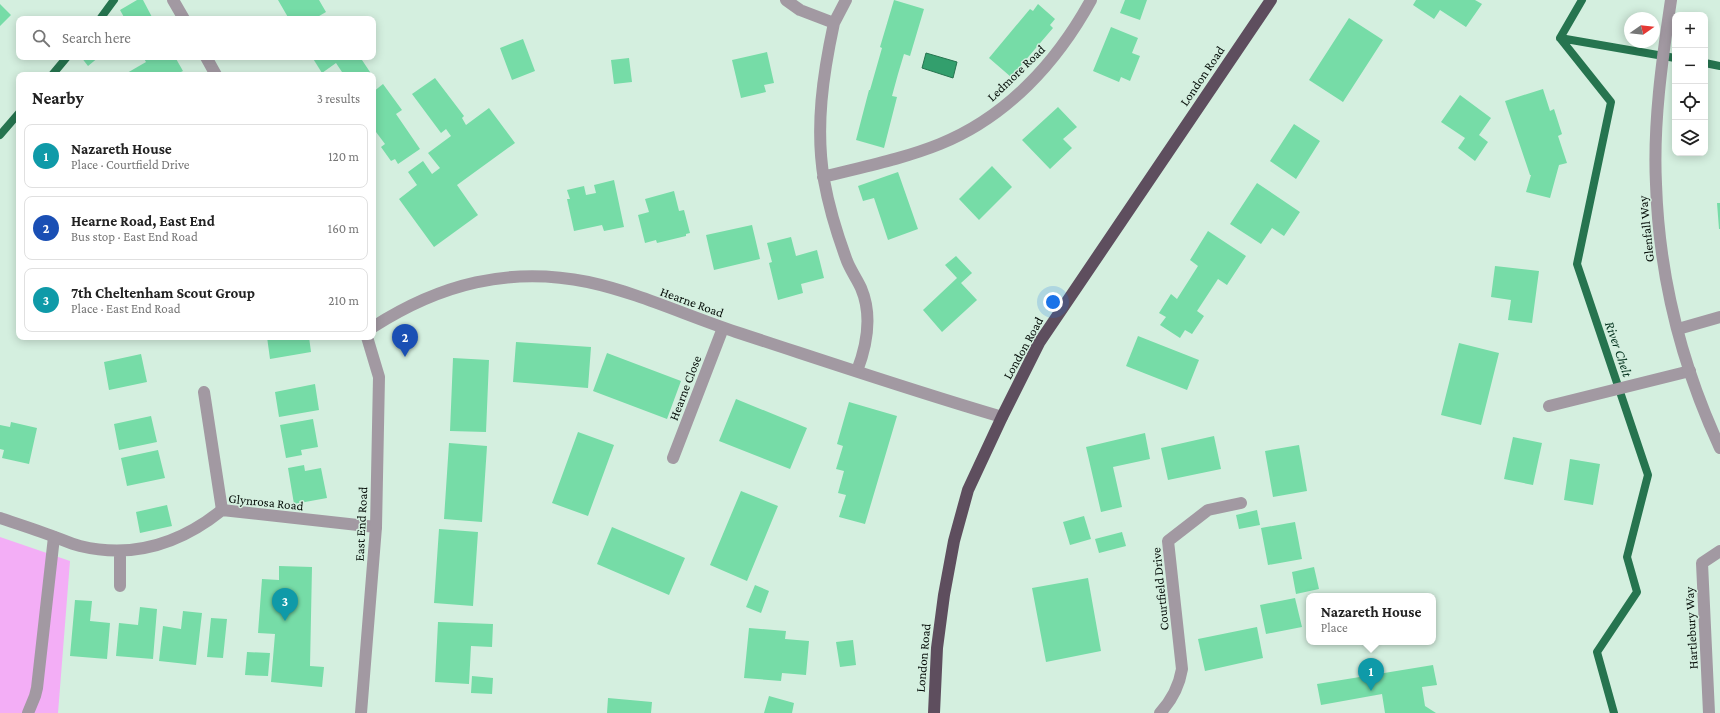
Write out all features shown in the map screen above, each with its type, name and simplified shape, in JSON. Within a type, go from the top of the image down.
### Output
[{"type":"highway","name":"London Road","points":[[934,713],[937,648],[944,594],[954,542],[968,490],[1002,417],[1039,342],[1271,0]]},
{"type":"street","points":[[173,0],[182,16]]},
{"type":"street","points":[[786,0],[800,10],[834,23]]},
{"type":"street","points":[[846,0],[834,23],[824,68],[820,141],[823,177],[829,210],[847,260],[861,289],[865,303],[868,322],[867,339],[857,371]]},
{"type":"street","name":"Ledmore Road","points":[[823,177],[940,144],[968,130],[994,113],[1018,94],[1041,72],[1061,49],[1078,23],[1090,0]]},
{"type":"street","name":"Glenfall Way","points":[[1671,0],[1663,51],[1656,141],[1658,226],[1666,278],[1678,329],[1700,402],[1720,448]]},
{"type":"street","points":[[208,60],[214,72]]},
{"type":"street","name":"Hearne Road","points":[[376,325],[414,302],[468,284],[527,276],[558,278],[595,284],[617,290],[723,328],[1002,417]]},
{"type":"street","points":[[1678,329],[1720,317]]},
{"type":"street","name":"Hearne Close","points":[[673,458],[723,328]]},
{"type":"street","name":"East End Road","points":[[361,713],[376,527],[379,377],[368,340]]},
{"type":"street","points":[[1549,406],[1690,371]]},
{"type":"street","points":[[204,392],[222,510]]},
{"type":"street","name":"Courtfield Drive","points":[[1160,713],[1175,693],[1180,681],[1182,669],[1168,541],[1208,510],[1241,503]]},
{"type":"street","name":"Glynrosa Road","points":[[0,518],[80,546],[120,551],[142,549],[164,544],[185,535],[204,524],[222,510],[376,527]]},
{"type":"street","points":[[28,713],[37,688],[54,537]]},
{"type":"street","points":[[120,551],[120,586]]},
{"type":"street","name":"Hartlebury Way","points":[[1709,713],[1702,563],[1720,551]]},
{"type":"shaded area","points":[[926,53],[957,62],[953,78],[922,68]]},
{"type":"shaded area","points":[[0,537],[70,561],[58,713],[0,713]]},
{"type":"building","points":[[137,0],[143,0],[151,16],[123,16],[120,10]]},
{"type":"building","points":[[278,0],[319,0],[326,12],[319,16],[287,16]]},
{"type":"building","points":[[894,0],[924,9],[910,56],[904,54],[898,74],[892,96],[897,97],[884,148],[856,140]]},
{"type":"building","points":[[1125,0],[1147,0],[1140,20],[1120,13]]},
{"type":"building","points":[[1416,0],[1475,0],[1482,4],[1466,27],[1440,10],[1434,19],[1413,5]]},
{"type":"building","points":[[0,4],[11,15],[0,26]]},
{"type":"building","points":[[1038,4],[1055,19],[1050,25],[1053,28],[1011,77],[989,58],[1030,9],[1033,11]]},
{"type":"building","points":[[1349,18],[1383,40],[1343,102],[1309,80]]},
{"type":"building","points":[[1111,27],[1138,38],[1132,53],[1140,56],[1130,81],[1121,77],[1119,82],[1093,71]]},
{"type":"building","points":[[523,39],[535,71],[512,80],[500,48]]},
{"type":"building","points":[[767,52],[774,83],[764,85],[766,92],[741,98],[732,60]]},
{"type":"building","points":[[629,58],[632,82],[614,84],[611,60]]},
{"type":"building","points":[[83,60],[95,60],[88,66]]},
{"type":"building","points":[[145,60],[177,60],[183,71],[129,72],[146,62]]},
{"type":"building","points":[[314,60],[362,60],[370,72],[342,72],[336,63],[321,72]]},
{"type":"building","points":[[435,78],[464,116],[462,118],[466,125],[489,108],[515,143],[457,185],[478,215],[434,247],[399,199],[417,185],[408,172],[423,161],[432,174],[440,168],[428,153],[451,136],[446,129],[441,133],[412,94]]},
{"type":"building","points":[[383,84],[402,110],[396,114],[420,149],[398,164],[395,159],[391,161],[381,147],[385,144],[376,132],[376,90]]},
{"type":"building","points":[[1543,89],[1550,111],[1554,109],[1562,134],[1558,136],[1567,163],[1559,165],[1550,198],[1526,192],[1531,175],[1505,101]]},
{"type":"building","points":[[1460,95],[1491,118],[1479,135],[1488,142],[1475,161],[1458,148],[1465,138],[1441,122]]},
{"type":"building","points":[[1058,107],[1077,127],[1063,139],[1072,148],[1050,169],[1022,140]]},
{"type":"building","points":[[1294,124],[1320,141],[1296,179],[1270,161]]},
{"type":"building","points":[[992,166],[1012,187],[979,220],[959,199]]},
{"type":"building","points":[[898,172],[918,229],[888,240],[874,198],[863,201],[858,186]]},
{"type":"building","points":[[614,180],[624,227],[604,231],[602,225],[574,231],[567,199],[570,199],[567,190],[584,186],[586,195],[596,193],[594,185]]},
{"type":"building","points":[[1257,183],[1300,212],[1284,236],[1272,228],[1261,244],[1230,224]]},
{"type":"building","points":[[674,191],[679,211],[684,210],[690,233],[686,234],[686,236],[657,243],[656,240],[645,243],[638,215],[649,212],[645,199]]},
{"type":"building","points":[[1717,203],[1720,203],[1720,229],[1719,229]]},
{"type":"building","points":[[752,225],[760,259],[714,270],[706,235]]},
{"type":"building","points":[[1208,231],[1246,256],[1227,285],[1218,279],[1197,311],[1204,316],[1192,334],[1185,330],[1180,338],[1160,325],[1166,317],[1159,313],[1171,294],[1177,299],[1198,266],[1190,260]]},
{"type":"building","points":[[791,237],[796,256],[817,250],[824,278],[801,284],[803,293],[778,300],[769,263],[772,262],[767,243]]},
{"type":"building","points":[[956,256],[972,273],[961,283],[977,300],[942,332],[923,310],[957,278],[945,265]]},
{"type":"building","points":[[1495,266],[1539,271],[1532,323],[1508,320],[1511,300],[1491,297]]},
{"type":"building","points":[[1138,336],[1199,360],[1187,390],[1126,366]]},
{"type":"building","points":[[267,340],[309,340],[311,352],[270,359]]},
{"type":"building","points":[[516,342],[591,347],[588,388],[513,382]]},
{"type":"building","points":[[1459,343],[1499,353],[1481,425],[1441,415]]},
{"type":"building","points":[[607,353],[681,381],[667,419],[593,391]]},
{"type":"building","points":[[141,354],[147,382],[109,390],[104,362]]},
{"type":"building","points":[[453,358],[489,360],[486,432],[450,431]]},
{"type":"building","points":[[315,384],[319,410],[279,417],[275,392]]},
{"type":"building","points":[[736,399],[807,428],[790,469],[719,441]]},
{"type":"building","points":[[849,402],[897,416],[865,524],[839,517],[846,495],[838,493],[844,471],[836,469],[843,446],[837,444]]},
{"type":"building","points":[[151,416],[157,442],[119,450],[114,424]]},
{"type":"building","points":[[313,419],[318,447],[301,450],[302,455],[286,458],[280,425]]},
{"type":"building","points":[[11,422],[37,428],[29,464],[2,458],[4,450],[0,449],[0,425],[10,427]]},
{"type":"building","points":[[578,432],[614,445],[588,516],[552,503]]},
{"type":"building","points":[[1145,433],[1150,459],[1113,467],[1122,507],[1101,512],[1086,447]]},
{"type":"building","points":[[1214,436],[1221,469],[1168,480],[1161,448]]},
{"type":"building","points":[[1513,437],[1542,443],[1533,485],[1504,479]]},
{"type":"building","points":[[449,443],[487,446],[482,522],[444,519]]},
{"type":"building","points":[[1299,445],[1307,491],[1273,497],[1265,451]]},
{"type":"building","points":[[158,450],[165,478],[127,486],[121,458]]},
{"type":"building","points":[[1570,459],[1600,464],[1593,505],[1564,500]]},
{"type":"building","points":[[304,465],[305,471],[321,468],[327,498],[294,504],[288,468]]},
{"type":"building","points":[[741,491],[778,506],[747,581],[710,565]]},
{"type":"building","points":[[167,505],[172,526],[140,533],[136,512]]},
{"type":"building","points":[[1257,510],[1260,525],[1239,529],[1236,515]]},
{"type":"building","points":[[1084,516],[1091,539],[1070,545],[1063,522]]},
{"type":"building","points":[[1295,522],[1302,559],[1268,565],[1261,528]]},
{"type":"building","points":[[612,527],[685,558],[669,595],[597,564]]},
{"type":"building","points":[[439,529],[478,532],[473,606],[434,603]]},
{"type":"building","points":[[1122,532],[1126,546],[1099,553],[1095,539]]},
{"type":"building","points":[[279,566],[312,567],[310,666],[324,667],[322,687],[271,682],[275,634],[258,633],[262,579],[279,580]]},
{"type":"building","points":[[1314,567],[1319,589],[1296,594],[1292,572]]},
{"type":"building","points":[[1088,578],[1101,651],[1046,662],[1032,588]]},
{"type":"building","points":[[755,585],[769,591],[761,613],[746,607]]},
{"type":"building","points":[[1295,598],[1302,627],[1266,634],[1260,605]]},
{"type":"building","points":[[75,600],[92,601],[90,621],[110,623],[107,659],[70,656]]},
{"type":"building","points":[[140,607],[157,609],[153,659],[116,656],[119,623],[138,625]]},
{"type":"building","points":[[183,611],[202,613],[196,665],[159,661],[163,626],[181,629]]},
{"type":"building","points":[[211,618],[227,619],[223,658],[207,657]]},
{"type":"building","points":[[438,622],[493,624],[492,647],[471,646],[469,684],[435,682]]},
{"type":"building","points":[[1257,627],[1263,658],[1205,671],[1198,639]]},
{"type":"building","points":[[749,628],[786,631],[785,639],[809,641],[806,675],[782,673],[781,681],[744,678]]},
{"type":"building","points":[[853,640],[856,665],[840,667],[836,642]]},
{"type":"building","points":[[247,652],[270,653],[268,676],[245,675]]},
{"type":"building","points":[[1433,665],[1437,685],[1422,687],[1425,706],[1436,713],[1385,713],[1382,694],[1321,705],[1317,684]]},
{"type":"building","points":[[472,676],[493,678],[492,694],[471,693]]},
{"type":"building","points":[[769,696],[794,703],[792,713],[764,713]]},
{"type":"building","points":[[608,698],[652,702],[651,713],[607,713]]},
{"type":"waterway","points":[[102,16],[114,0]]},
{"type":"waterway","name":"River Chelt","points":[[1582,0],[1560,38],[1611,102],[1577,264],[1648,475],[1627,557],[1637,592],[1597,652],[1614,713]]},
{"type":"waterway","points":[[1560,38],[1672,57]]},
{"type":"waterway","points":[[54,72],[64,60]]},
{"type":"waterway","points":[[1708,64],[1720,66]]},
{"type":"waterway","points":[[0,135],[16,116]]},
{"type":"place","name":"Hearne Road, East End","points":[[405,357]]},
{"type":"place","name":"7th Cheltenham Scout Group","points":[[285,621]]},
{"type":"place","name":"Nazareth House","points":[[1371,691]]}]
